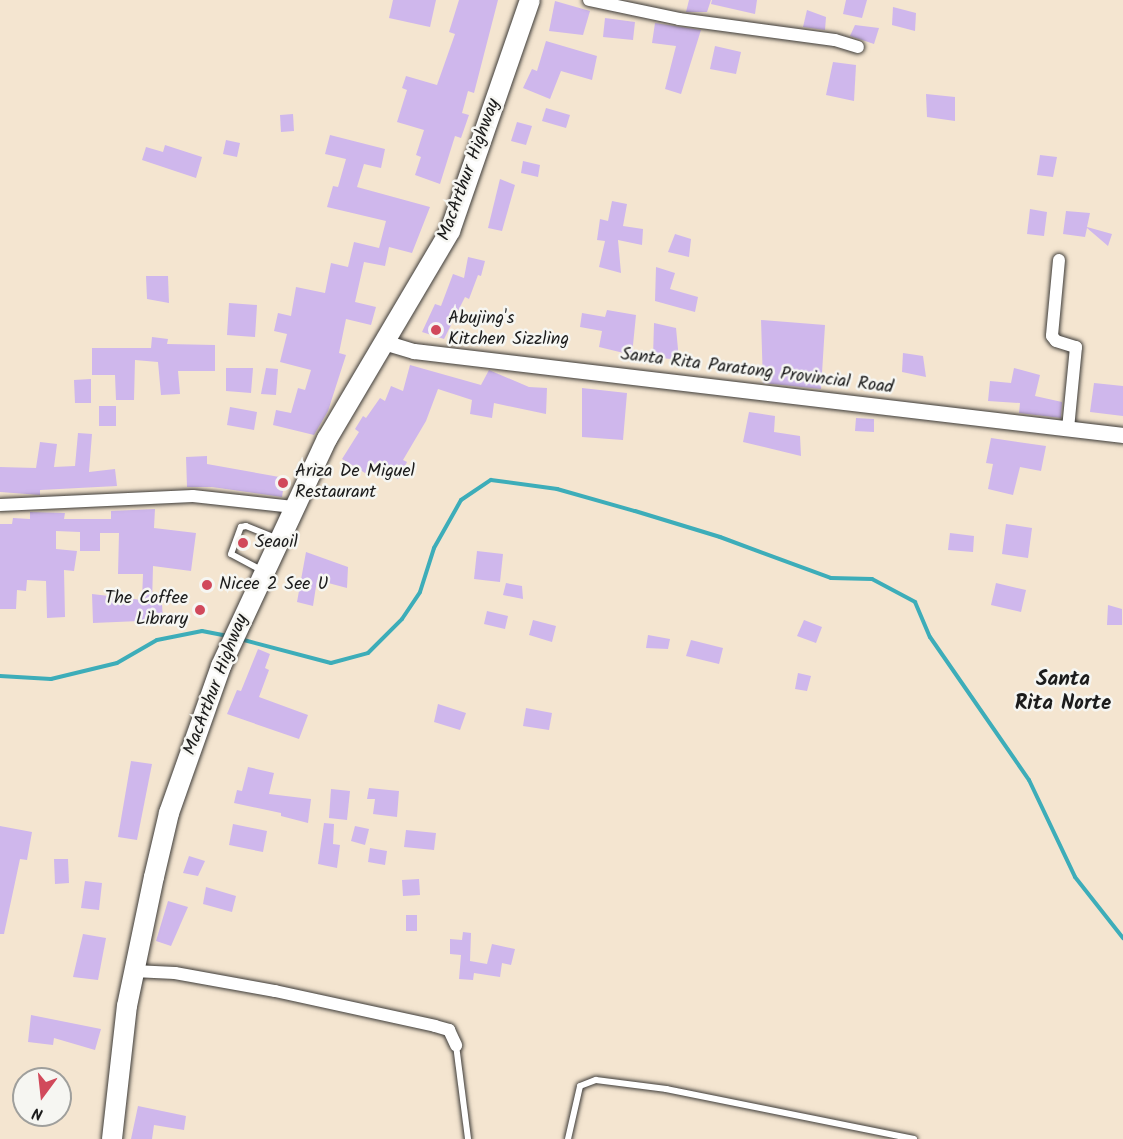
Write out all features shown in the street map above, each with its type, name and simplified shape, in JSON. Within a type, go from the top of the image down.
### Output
[{"type":"highway","name":"MacArthur Highway","points":[[112,1139],[134,971],[169,813],[221,666],[293,507],[327,439],[387,343],[450,231],[530,0]]},
{"type":"street","points":[[589,0],[679,20],[835,40],[858,47]]},
{"type":"street","points":[[1059,260],[1052,336],[1056,341],[1076,347],[1068,428]]},
{"type":"street","name":"Santa Rita Paratong Provincial Road","points":[[387,343],[414,351],[1123,435]]},
{"type":"street","points":[[0,505],[193,496],[293,507]]},
{"type":"street","points":[[134,971],[175,973],[275,991],[435,1026],[448,1030],[456,1045]]},
{"type":"lane","points":[[264,571],[231,554],[241,527],[246,526],[279,539]]},
{"type":"lane","points":[[456,1045],[468,1139]]},
{"type":"lane","points":[[568,1139],[580,1086],[596,1080],[666,1089],[914,1139]]},
{"type":"building","points":[[393,0],[436,0],[430,27],[389,18]]},
{"type":"building","points":[[459,0],[498,0],[474,93],[468,91],[462,113],[469,115],[461,138],[455,136],[440,184],[415,175],[421,157],[416,155],[424,130],[397,122],[407,90],[402,88],[406,76],[437,85],[455,34],[449,32]]},
{"type":"building","points":[[689,0],[711,0],[707,12],[686,12]]},
{"type":"building","points":[[712,0],[757,0],[755,14],[711,4]]},
{"type":"building","points":[[846,0],[867,0],[862,18],[843,14]]},
{"type":"building","points":[[555,1],[590,11],[583,35],[549,31]]},
{"type":"building","points":[[893,7],[916,13],[915,31],[892,25]]},
{"type":"building","points":[[807,10],[826,17],[825,30],[803,27]]},
{"type":"building","points":[[605,18],[635,22],[633,40],[603,37]]},
{"type":"building","points":[[655,23],[701,30],[681,94],[665,89],[676,46],[652,43]]},
{"type":"building","points":[[855,25],[879,28],[874,44],[850,36]]},
{"type":"building","points":[[546,41],[597,56],[592,80],[561,71],[550,99],[523,88],[532,69],[537,71]]},
{"type":"building","points":[[715,46],[741,52],[736,74],[710,69]]},
{"type":"building","points":[[833,62],[856,65],[854,101],[826,95]]},
{"type":"building","points":[[926,94],[955,97],[955,121],[927,117]]},
{"type":"building","points":[[546,108],[570,115],[566,128],[542,121]]},
{"type":"building","points":[[293,114],[294,131],[281,132],[280,115]]},
{"type":"building","points":[[517,122],[532,126],[526,145],[511,141]]},
{"type":"building","points":[[330,135],[385,149],[381,168],[364,164],[357,187],[430,207],[412,253],[389,247],[385,266],[364,262],[355,302],[376,307],[371,325],[346,319],[339,353],[346,355],[328,411],[314,435],[273,425],[276,410],[291,413],[298,388],[305,390],[311,370],[280,362],[287,334],[274,331],[278,313],[291,316],[296,287],[325,293],[331,263],[348,267],[354,242],[379,248],[386,221],[327,207],[333,186],[338,187],[346,159],[325,154]]},
{"type":"building","points":[[226,140],[240,143],[237,157],[223,154]]},
{"type":"building","points":[[165,145],[202,157],[196,178],[142,160],[146,147],[163,152]]},
{"type":"building","points":[[1040,155],[1057,157],[1053,177],[1037,175]]},
{"type":"building","points":[[523,161],[540,165],[538,177],[521,173]]},
{"type":"building","points":[[500,179],[515,185],[502,231],[488,228]]},
{"type":"building","points":[[612,201],[627,204],[623,226],[643,229],[642,245],[618,240],[621,273],[599,267],[605,241],[597,240],[600,219],[608,221]]},
{"type":"building","points":[[1030,209],[1047,212],[1044,236],[1027,234]]},
{"type":"building","points":[[1066,211],[1090,213],[1087,227],[1112,234],[1108,246],[1087,228],[1085,237],[1063,234]]},
{"type":"building","points":[[675,234],[691,239],[689,257],[668,252]]},
{"type":"building","points":[[468,257],[485,261],[481,276],[478,275],[469,299],[465,297],[444,339],[422,332],[435,304],[441,306],[453,274],[464,278]]},
{"type":"building","points":[[656,267],[675,273],[670,289],[698,297],[695,312],[655,301]]},
{"type":"building","points":[[146,276],[168,276],[169,303],[147,299]]},
{"type":"building","points":[[229,303],[257,305],[255,337],[227,335]]},
{"type":"building","points":[[607,310],[636,315],[632,355],[599,347],[602,331],[580,327],[582,313],[605,317]]},
{"type":"building","points":[[761,320],[825,325],[821,389],[763,383]]},
{"type":"building","points":[[654,323],[676,328],[679,360],[653,357]]},
{"type":"building","points":[[152,337],[168,339],[167,344],[215,345],[215,371],[178,371],[180,394],[161,395],[158,362],[135,360],[134,400],[116,400],[115,375],[92,375],[92,348],[151,348]]},
{"type":"building","points":[[903,353],[923,356],[926,377],[902,372]]},
{"type":"building","points":[[410,365],[481,385],[489,370],[529,387],[547,388],[546,414],[494,403],[492,418],[470,414],[472,400],[438,389],[426,421],[403,460],[407,462],[398,479],[376,466],[370,476],[342,459],[359,432],[355,429],[363,416],[366,418],[380,398],[385,401],[391,386],[403,391]]},
{"type":"building","points":[[226,368],[253,368],[251,393],[226,391]]},
{"type":"building","points":[[266,368],[278,369],[276,395],[261,394]]},
{"type":"building","points":[[1014,368],[1040,375],[1035,396],[1062,402],[1061,418],[1019,413],[1020,403],[988,401],[990,381],[1011,383]]},
{"type":"building","points":[[91,379],[91,403],[75,403],[74,380]]},
{"type":"building","points":[[1094,383],[1123,386],[1123,416],[1090,412]]},
{"type":"building","points":[[582,388],[627,393],[623,440],[582,437]]},
{"type":"building","points":[[99,406],[116,406],[116,426],[99,426]]},
{"type":"building","points":[[230,407],[257,412],[254,430],[227,425]]},
{"type":"building","points":[[749,412],[775,416],[774,432],[800,436],[801,456],[743,442]]},
{"type":"building","points":[[856,418],[874,419],[874,432],[855,431]]},
{"type":"building","points":[[78,433],[92,434],[89,472],[115,469],[117,486],[40,490],[40,495],[0,492],[0,467],[36,468],[40,442],[57,444],[54,467],[75,466]]},
{"type":"building","points":[[991,438],[1046,446],[1041,471],[1020,467],[1013,495],[988,489],[993,464],[986,463]]},
{"type":"building","points":[[207,456],[207,464],[285,478],[282,497],[212,487],[187,487],[186,457]]},
{"type":"building","points":[[155,509],[154,528],[196,533],[191,571],[153,566],[152,604],[162,604],[163,620],[93,623],[92,594],[142,600],[143,574],[118,574],[119,533],[100,533],[100,551],[80,551],[80,532],[56,531],[56,549],[77,551],[74,571],[64,570],[65,617],[47,618],[46,581],[27,580],[26,591],[17,590],[16,609],[0,609],[0,524],[12,524],[13,518],[30,519],[30,512],[65,513],[64,519],[111,519],[111,511]]},
{"type":"building","points":[[1006,524],[1032,528],[1028,558],[1002,554]]},
{"type":"building","points":[[950,533],[974,536],[973,552],[948,550]]},
{"type":"building","points":[[477,551],[503,554],[500,582],[474,579]]},
{"type":"building","points":[[306,552],[348,567],[347,588],[317,580],[313,606],[297,602]]},
{"type":"building","points":[[506,583],[522,586],[523,599],[503,595]]},
{"type":"building","points":[[996,583],[1026,590],[1021,612],[991,605]]},
{"type":"building","points":[[1108,605],[1122,609],[1122,625],[1107,625]]},
{"type":"building","points":[[487,611],[508,616],[505,629],[484,624]]},
{"type":"building","points":[[533,620],[556,626],[552,642],[529,635]]},
{"type":"building","points":[[804,620],[822,627],[816,643],[797,636]]},
{"type":"building","points":[[648,635],[670,639],[668,649],[646,648]]},
{"type":"building","points":[[691,640],[723,648],[719,664],[686,656]]},
{"type":"building","points":[[258,649],[270,654],[265,668],[269,670],[259,697],[308,715],[299,739],[227,714],[237,690],[241,691]]},
{"type":"building","points":[[798,673],[811,676],[807,691],[795,689]]},
{"type":"building","points":[[438,704],[466,713],[460,730],[434,722]]},
{"type":"building","points":[[526,708],[552,713],[549,730],[523,726]]},
{"type":"building","points":[[131,761],[152,764],[137,840],[118,837]]},
{"type":"building","points":[[248,767],[274,773],[269,794],[311,799],[308,823],[281,816],[281,813],[234,803],[237,790],[242,791]]},
{"type":"building","points":[[369,788],[399,791],[397,817],[373,814],[375,799],[367,799]]},
{"type":"building","points":[[331,789],[350,791],[347,820],[329,818]]},
{"type":"building","points":[[324,823],[334,824],[333,844],[340,845],[337,868],[318,864]]},
{"type":"building","points":[[233,824],[267,831],[263,852],[229,845]]},
{"type":"building","points":[[0,826],[32,832],[27,860],[20,859],[4,934],[0,934]]},
{"type":"building","points":[[355,826],[369,829],[365,845],[351,841]]},
{"type":"building","points":[[406,830],[436,833],[434,850],[404,847]]},
{"type":"building","points":[[370,848],[387,851],[385,865],[368,862]]},
{"type":"building","points":[[189,856],[205,861],[198,876],[183,873]]},
{"type":"building","points":[[54,859],[68,859],[69,883],[55,884]]},
{"type":"building","points":[[419,879],[420,895],[403,896],[402,880]]},
{"type":"building","points":[[85,881],[102,883],[99,910],[81,908]]},
{"type":"building","points":[[206,887],[236,896],[232,912],[203,904]]},
{"type":"building","points":[[168,901],[188,907],[171,946],[156,941]]},
{"type":"building","points":[[406,915],[417,915],[417,931],[406,931]]},
{"type":"building","points":[[463,932],[471,933],[470,961],[487,964],[492,944],[515,949],[511,965],[502,963],[500,977],[474,973],[473,980],[459,979],[461,955],[450,954],[450,939],[462,940]]},
{"type":"building","points":[[83,934],[106,938],[98,980],[73,977]]},
{"type":"building","points":[[31,1015],[101,1029],[95,1050],[54,1038],[53,1045],[28,1042]]},
{"type":"building","points":[[138,1106],[186,1116],[184,1130],[154,1125],[152,1139],[131,1139]]},
{"type":"waterway","points":[[240,639],[331,663],[368,653],[402,619],[420,592],[434,548],[461,500],[491,480],[557,489],[635,511],[720,537],[831,578],[872,579],[915,602],[930,637],[1029,780],[1075,877],[1123,938]]},
{"type":"waterway","points":[[0,676],[51,679],[117,663],[157,640],[202,631],[227,636]]},
{"type":"place","name":"Abujing's Kitchen Sizzling","points":[[436,330]]},
{"type":"place","name":"Ariza De Miguel Restaurant","points":[[283,483]]},
{"type":"place","name":"Seaoil","points":[[243,543]]},
{"type":"place","name":"Nicee 2 See U","points":[[207,585]]},
{"type":"place","name":"The Coffee Library","points":[[200,610]]},
{"type":"district","name":"Santa Rita Norte","points":[[1063,692]]}]
